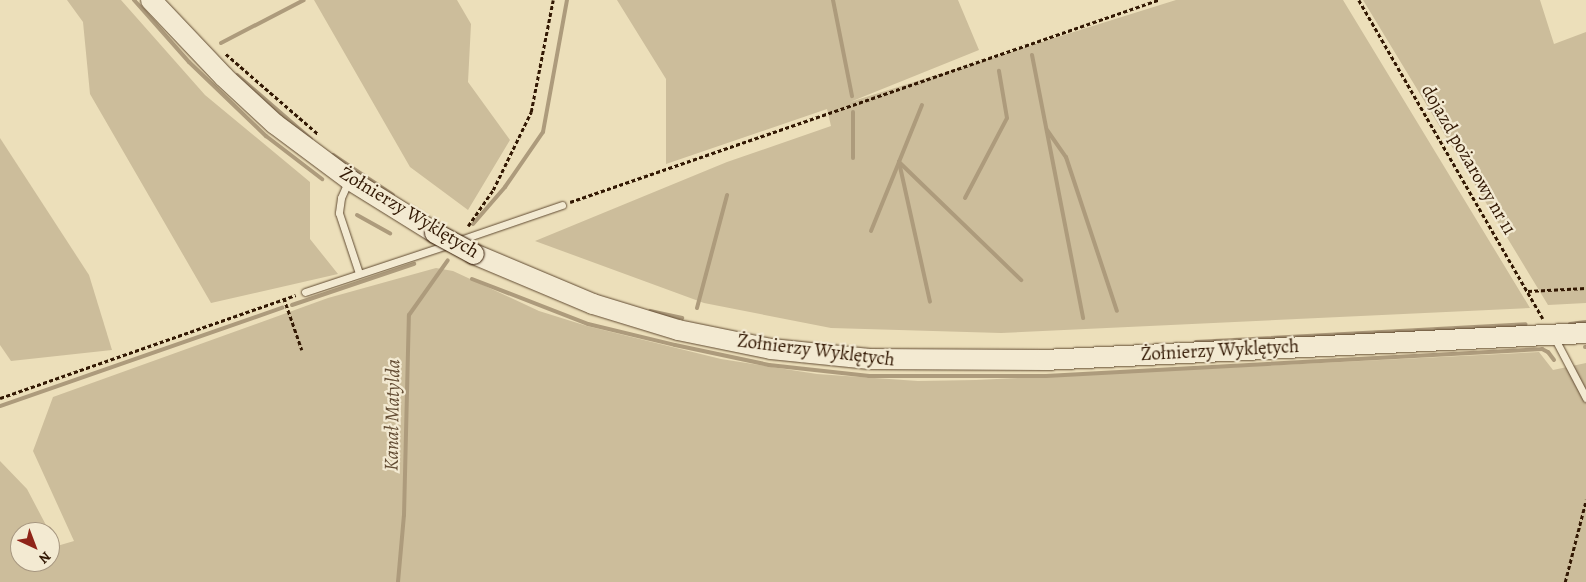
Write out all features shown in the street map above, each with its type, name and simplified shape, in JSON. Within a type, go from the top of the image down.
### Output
[{"type":"main road","name":"Żołnierzy Wyklętych","points":[[151,0],[224,77],[275,124],[350,180],[435,233],[474,254],[593,304],[678,330],[771,349],[861,359],[919,362],[1034,360],[1552,326],[1586,333]]},
{"type":"lane","points":[[350,180],[341,198],[339,213],[359,273]]},
{"type":"lane","points":[[305,292],[562,205]]},
{"type":"lane","points":[[1552,326],[1586,398]]},
{"type":"path","points":[[468,226],[493,190],[531,112],[553,0]]},
{"type":"path","points":[[562,205],[1158,0]]},
{"type":"path","name":"dojazd pożarowy nr 11","points":[[1359,0],[1542,318],[1552,326]]},
{"type":"path","points":[[224,52],[319,135]]},
{"type":"path","points":[[1528,291],[1586,288]]},
{"type":"path","points":[[0,398],[305,292]]},
{"type":"path","points":[[284,298],[302,350]]},
{"type":"path","points":[[1533,319],[1542,318],[1552,326]]},
{"type":"path","points":[[1565,582],[1586,500]]},
{"type":"shaded area","points":[[67,0],[121,0],[205,95],[310,182],[310,239],[338,274],[211,303],[90,94],[83,22]]},
{"type":"shaded area","points":[[314,0],[457,0],[471,24],[468,82],[510,140],[468,210],[410,167]]},
{"type":"shaded area","points":[[617,0],[958,0],[979,50],[850,102],[1176,0],[1343,0],[1530,308],[1001,333],[831,328],[704,303],[535,241],[727,162],[831,126],[827,109],[666,164],[666,79]]},
{"type":"shaded area","points":[[1363,0],[1540,0],[1554,44],[1586,32],[1586,303],[1548,305]]},
{"type":"shaded area","points":[[0,138],[89,275],[112,350],[11,361],[0,345]]},
{"type":"shaded area","points":[[436,268],[453,271],[539,311],[587,326],[721,359],[817,374],[918,381],[976,380],[1539,352],[1553,370],[1586,363],[1586,582],[0,582],[0,461],[27,489],[45,522],[10,522],[10,572],[60,572],[60,545],[74,541],[33,451],[53,397],[328,298]]},
{"type":"waterway","points":[[134,0],[189,62],[266,136],[322,179]]},
{"type":"waterway","points":[[221,43],[304,0]]},
{"type":"waterway","name":"Kanał Matylda","points":[[473,224],[505,187],[543,132],[567,0]]},
{"type":"waterway","points":[[833,0],[852,96]]},
{"type":"waterway","points":[[1032,55],[1083,318]]},
{"type":"waterway","points":[[965,198],[1007,118],[999,71]]},
{"type":"waterway","points":[[237,75],[311,139]]},
{"type":"waterway","points":[[922,105],[899,162],[930,302]]},
{"type":"waterway","points":[[853,112],[853,158]]},
{"type":"waterway","points":[[1047,130],[1066,157],[1117,311]]},
{"type":"waterway","points":[[333,155],[393,195]]},
{"type":"waterway","points":[[871,231],[899,162],[1021,280]]},
{"type":"waterway","points":[[697,308],[727,195]]},
{"type":"waterway","points":[[357,215],[390,233]]},
{"type":"waterway","name":"Kanał Matylda","points":[[398,582],[404,515],[409,315],[448,260]]},
{"type":"waterway","points":[[292,305],[414,264]]},
{"type":"waterway","points":[[472,279],[588,324],[769,365],[869,376],[1046,376],[1542,349],[1548,352],[1554,360]]},
{"type":"waterway","points":[[0,406],[282,308]]},
{"type":"waterway","points":[[650,311],[682,318]]},
{"type":"waterway","points":[[1570,324],[1586,322]]},
{"type":"waterway","points":[[1196,342],[1526,324]]}]
